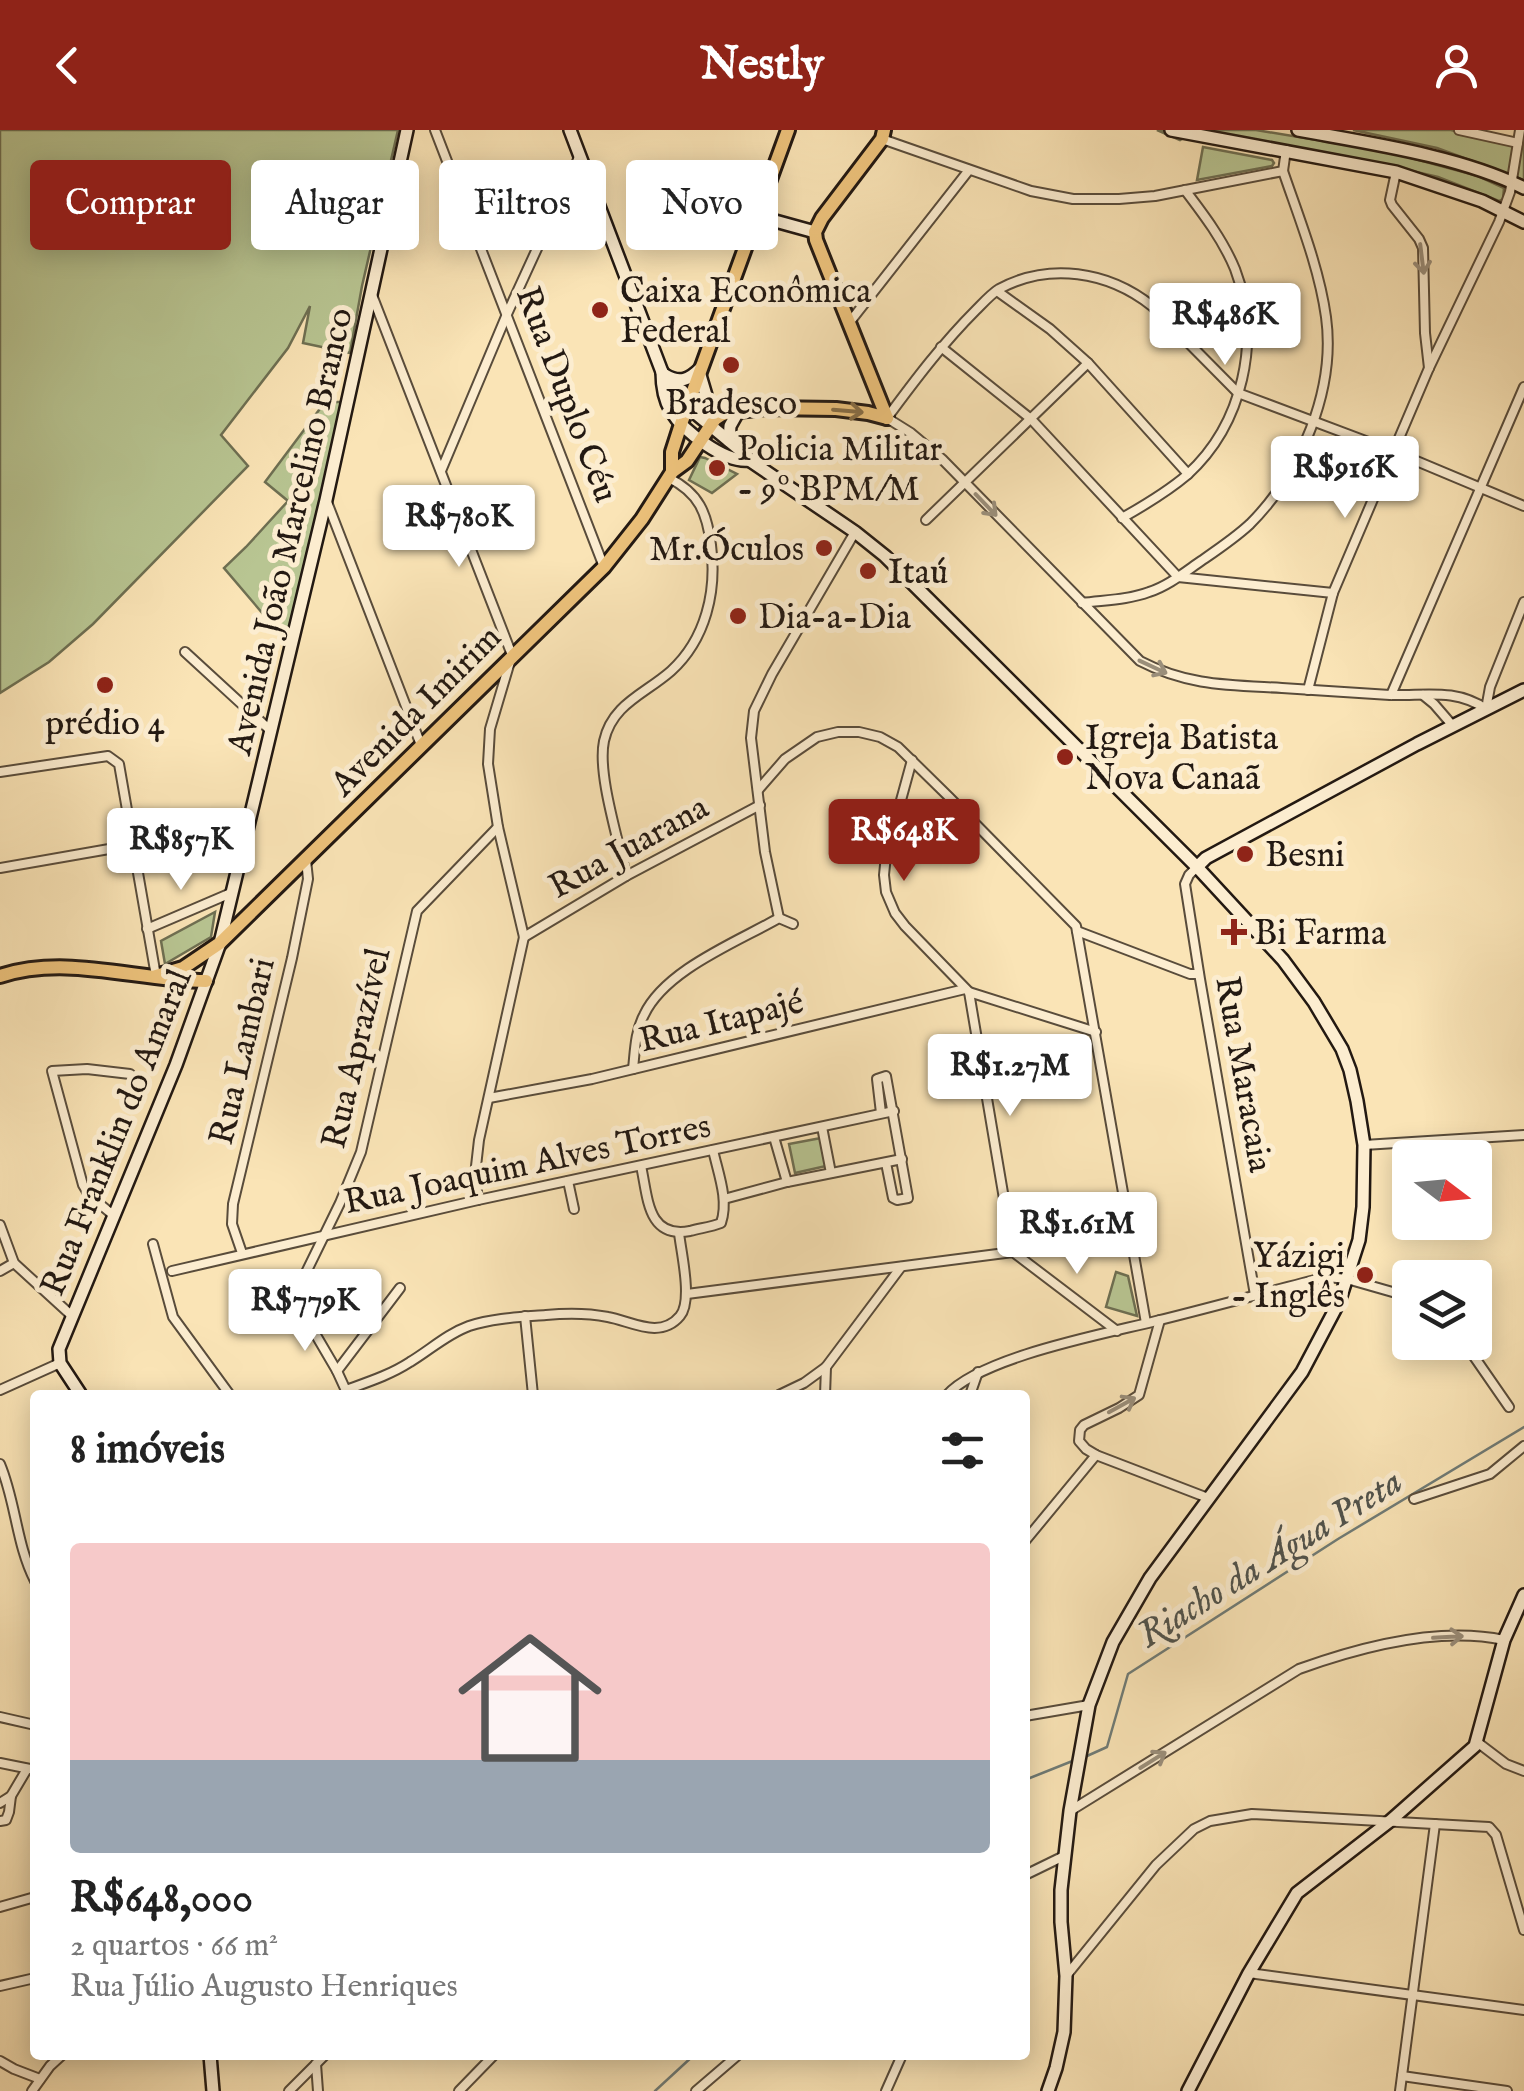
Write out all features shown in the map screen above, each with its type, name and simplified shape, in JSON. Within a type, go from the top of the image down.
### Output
[{"type":"main road","name":"Avenida João Marcelino Branco","points":[[220,943],[326,500],[407,130]]},
{"type":"main road","points":[[570,130],[662,372],[688,407],[749,460],[885,556],[1043,711],[1197,866],[1282,960],[1314,1002],[1350,1070],[1364,1145],[1362,1214],[1347,1279],[1331,1320],[1302,1372],[1126,1616],[1089,1705],[1064,1856],[1064,2032],[1048,2091]]},
{"type":"main road","name":"Avenida Imirim","points":[[777,160],[788,130]]},
{"type":"main road","points":[[1170,130],[1396,172],[1482,201],[1524,222]]},
{"type":"main road","points":[[1298,130],[1439,159],[1524,188]]},
{"type":"main road","points":[[883,134],[815,232],[886,418]]},
{"type":"main road","points":[[778,222],[815,232]]},
{"type":"main road","name":"Avenida Imirim","points":[[670,475],[681,424],[745,250]]},
{"type":"main road","points":[[662,372],[684,381],[702,370],[708,402],[720,409],[836,410],[886,418]]},
{"type":"main road","points":[[662,372],[662,387],[670,410],[681,424],[735,460],[749,460]]},
{"type":"main road","points":[[710,425],[721,415],[739,410]]},
{"type":"main road","points":[[729,441],[730,426],[739,410]]},
{"type":"main road","name":"Avenida Imirim","points":[[0,976],[28,968],[63,967],[156,976],[183,968],[220,943],[604,567],[670,475],[687,461],[710,425]]},
{"type":"main road","points":[[1197,866],[1524,690]]},
{"type":"main road","name":"Rua Franklin do Amaral","points":[[60,1363],[59,1348],[176,1065],[220,943]]},
{"type":"main road","points":[[156,976],[206,982]]},
{"type":"main road","points":[[60,1363],[78,1390]]},
{"type":"main road","points":[[1188,2091],[1249,1972],[1296,1892],[1390,1821],[1477,1742],[1504,1640],[1524,1596]]},
{"type":"main road","points":[[210,2060],[213,2091]]},
{"type":"street","name":"Rua Duplo Céu","points":[[435,130],[604,567]]},
{"type":"street","points":[[1459,130],[1483,132],[1518,143]]},
{"type":"street","points":[[1308,690],[1333,593],[1503,211],[1520,130]]},
{"type":"street","points":[[883,134],[970,170],[1032,191],[1073,199],[1119,199],[1283,171]]},
{"type":"street","points":[[1081,603],[1147,593],[1178,577],[1248,526],[1291,470],[1314,420],[1324,376],[1326,318],[1310,251],[1283,171],[1286,150]]},
{"type":"street","points":[[440,471],[580,155]]},
{"type":"street","points":[[849,323],[970,170]]},
{"type":"street","points":[[1396,172],[1390,200],[1423,248],[1430,368]]},
{"type":"street","points":[[1122,518],[1188,474],[1207,454],[1232,412],[1244,367],[1247,337],[1241,291],[1227,252],[1186,190]]},
{"type":"street","points":[[1524,506],[1396,452],[1238,393],[1152,306],[1120,286],[1089,275],[1066,272],[1036,276],[997,290],[940,346],[886,418],[912,433],[942,460],[1140,661],[1199,682],[1392,695],[1456,695],[1472,699],[1486,709],[1490,688],[1524,602]]},
{"type":"street","points":[[997,290],[1088,363],[1188,474]]},
{"type":"street","points":[[372,295],[512,656],[490,729],[488,764],[498,827],[524,937],[476,1156],[478,1200]]},
{"type":"street","points":[[940,346],[1032,419],[1178,577],[1333,593]]},
{"type":"street","points":[[926,520],[1088,363]]},
{"type":"street","points":[[1392,695],[1524,387]]},
{"type":"street","points":[[626,876],[608,792],[604,742],[616,713],[670,672],[691,646],[710,604],[713,578],[710,536],[702,509],[686,486],[670,475]]},
{"type":"street","points":[[326,500],[421,746]]},
{"type":"street","points":[[779,918],[765,852],[751,738],[754,712],[855,532]]},
{"type":"street","points":[[185,652],[270,731]]},
{"type":"street","points":[[484,683],[501,693]]},
{"type":"street","points":[[1424,695],[1453,726]]},
{"type":"street","points":[[758,790],[774,770],[817,737],[838,732],[880,737],[912,760],[1076,926],[1146,1324]]},
{"type":"street","points":[[0,772],[108,756],[119,764],[156,976]]},
{"type":"street","points":[[912,760],[886,855],[884,875],[890,904],[905,926],[967,991],[1096,1032]]},
{"type":"street","name":"Rua Juarana","points":[[524,937],[626,876],[760,805]]},
{"type":"street","name":"Rua Aprazível","points":[[337,1372],[296,1301],[297,1289],[361,1152],[417,911],[498,827]]},
{"type":"street","points":[[0,868],[132,845]]},
{"type":"street","name":"Rua Lambari","points":[[242,1254],[232,1224],[233,1204],[292,958],[308,879],[306,860]]},
{"type":"street","name":"Rua Maracaia","points":[[1197,866],[1186,884],[1255,1295]]},
{"type":"street","points":[[147,930],[231,893]]},
{"type":"street","points":[[779,918],[793,924]]},
{"type":"street","points":[[633,1069],[642,1018],[662,990],[692,966],[779,918]]},
{"type":"street","points":[[1077,932],[1199,974]]},
{"type":"street","points":[[967,991],[1013,1252],[1117,1331]]},
{"type":"street","name":"Rua Itapajé","points":[[489,1098],[633,1069],[967,991]]},
{"type":"street","points":[[113,1215],[83,1185],[52,1070],[130,1074]]},
{"type":"street","points":[[881,1114],[876,1079],[886,1076],[908,1198],[893,1198],[886,1163]]},
{"type":"street","name":"Rua Joaquim Alves Torres","points":[[172,1271],[478,1200],[894,1111]]},
{"type":"street","points":[[822,1127],[832,1173]]},
{"type":"street","points":[[1364,1145],[1524,1136]]},
{"type":"street","points":[[774,1137],[786,1182]]},
{"type":"street","points":[[641,1166],[653,1218],[660,1226],[679,1233],[721,1222],[724,1199],[713,1150]]},
{"type":"street","points":[[724,1199],[902,1158]]},
{"type":"street","points":[[568,1181],[574,1209]]},
{"type":"street","points":[[0,1225],[14,1262],[72,1316]]},
{"type":"street","points":[[352,1390],[390,1374],[469,1326],[560,1314],[610,1317],[644,1328],[672,1323],[685,1309],[679,1233]]},
{"type":"street","points":[[153,1244],[172,1318],[226,1390]]},
{"type":"street","points":[[686,1294],[1013,1252]]},
{"type":"street","points":[[0,1271],[14,1262]]},
{"type":"street","points":[[789,1390],[826,1367],[901,1267]]},
{"type":"street","points":[[951,1390],[978,1372],[1045,1349],[1327,1277],[1392,1292]]},
{"type":"street","points":[[346,1390],[337,1372],[400,1288]]},
{"type":"street","points":[[524,1316],[532,1390]]},
{"type":"street","points":[[1160,1320],[1138,1395],[1094,1419],[1080,1430],[1079,1436],[1082,1445],[1096,1454],[1208,1498]]},
{"type":"street","points":[[1476,1360],[1509,1407]]},
{"type":"street","points":[[0,1390],[60,1363]]},
{"type":"street","points":[[825,1390],[826,1367]]},
{"type":"street","points":[[972,1390],[978,1372]]},
{"type":"street","points":[[1414,1499],[1490,1474],[1524,1446]]},
{"type":"street","points":[[1030,1535],[1096,1454]]},
{"type":"street","points":[[0,1464],[20,1546],[30,1570]]},
{"type":"street","points":[[1070,1811],[1299,1669],[1414,1639],[1478,1636],[1504,1640]]},
{"type":"street","points":[[1030,1715],[1089,1705]]},
{"type":"street","points":[[0,1717],[30,1724]]},
{"type":"street","points":[[1477,1742],[1506,1764],[1524,1771]]},
{"type":"street","points":[[0,1763],[30,1770]]},
{"type":"street","points":[[0,1803],[11,1796],[30,1771]]},
{"type":"street","points":[[0,1821],[8,1816],[11,1796]]},
{"type":"street","points":[[1066,1976],[1156,1865],[1194,1830],[1210,1821],[1252,1814],[1489,1827],[1524,1930]]},
{"type":"street","points":[[1400,2091],[1435,1824]]},
{"type":"street","points":[[1030,1873],[1064,1856]]},
{"type":"street","points":[[0,1907],[30,1898]]},
{"type":"street","points":[[1249,1972],[1524,2010]]},
{"type":"street","points":[[0,1986],[30,1979]]},
{"type":"street","points":[[32,2091],[57,2060]]},
{"type":"street","points":[[289,2091],[320,2060]]},
{"type":"street","points":[[460,2091],[489,2060]]},
{"type":"street","points":[[696,2091],[732,2060]]},
{"type":"street","points":[[886,2091],[900,2060]]},
{"type":"street","points":[[0,2061],[40,2079]]},
{"type":"street","points":[[316,2064],[318,2091]]},
{"type":"street","points":[[1402,2076],[1507,2091]]},
{"type":"green space","points":[[0,130],[398,130],[391,160],[251,160],[251,250],[370,250],[350,353],[303,343],[310,306],[288,348],[221,435],[248,466],[93,624],[49,662],[0,693]]},
{"type":"green space","points":[[1157,130],[1256,130],[1389,152],[1478,176],[1504,188],[1503,199],[1499,201],[1438,177],[1386,165],[1187,136],[1180,140]]},
{"type":"green space","points":[[1353,130],[1451,130],[1519,147],[1524,144],[1524,180],[1437,148]]},
{"type":"green space","points":[[1203,147],[1272,160],[1274,163],[1197,180]]},
{"type":"green space","points":[[325,402],[343,402],[286,641],[224,568],[288,501],[265,482]]},
{"type":"green space","points":[[700,457],[737,474],[712,493],[689,480]]},
{"type":"green space","points":[[215,912],[211,937],[165,964],[161,941]]},
{"type":"green space","points":[[821,1138],[826,1166],[795,1173],[789,1144]]},
{"type":"green space","points":[[1116,1272],[1128,1276],[1137,1316],[1106,1307]]},
{"type":"waterway","name":"Riacho da Água Preta","points":[[1087,1756],[1107,1747],[1128,1674],[1338,1539],[1524,1427]]},
{"type":"waterway","name":"Riacho da Água Preta","points":[[1030,1778],[1075,1760]]},
{"type":"waterway","name":"Riacho da Água Preta","points":[[655,2091],[689,2060]]},
{"type":"place","name":"Caixa Econômica Federal","points":[[600,310]]},
{"type":"place","name":"Bradesco","points":[[731,365]]},
{"type":"place","name":"Policia Militar - 9º BPM/M","points":[[717,468]]},
{"type":"place","name":"Mr.Óculos","points":[[824,548]]},
{"type":"place","name":"Itaú","points":[[868,571]]},
{"type":"place","name":"Dia-a-Dia","points":[[738,616]]},
{"type":"place","name":"prédio 4","points":[[105,685]]},
{"type":"place","name":"Igreja Batista Nova Canaã","points":[[1065,757]]},
{"type":"place","name":"Besni","points":[[1245,854]]},
{"type":"place","name":"Bi Farma","points":[[1234,932]]},
{"type":"place","name":"Yázigi - Inglês","points":[[1365,1275]]}]
